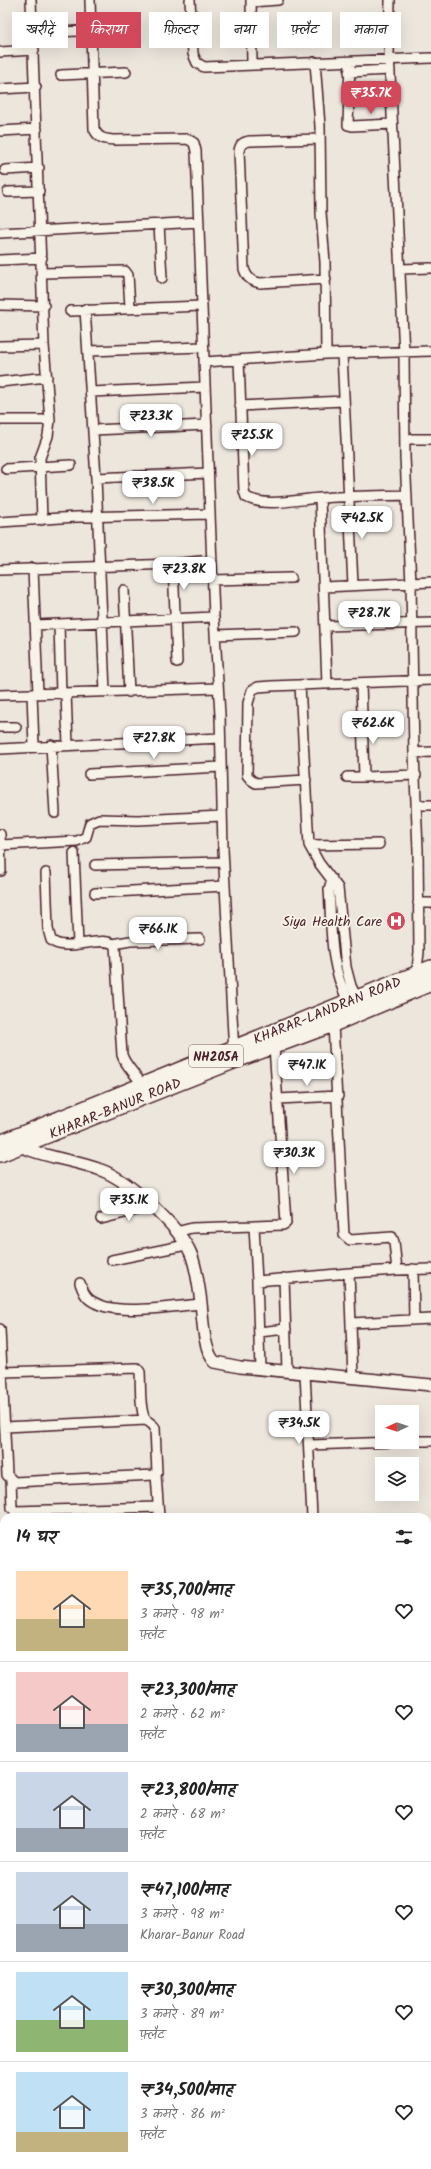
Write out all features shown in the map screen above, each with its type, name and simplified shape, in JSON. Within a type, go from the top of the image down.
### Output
[{"type":"highway","name":"KHARAR-LANDRAN ROAD","points":[[0,1143],[18,1141],[142,1086],[234,1054],[353,1000],[431,968]]},
{"type":"highway","name":"KHARAR-BANUR ROAD","points":[[0,1154],[18,1141],[234,1054],[274,1046],[333,1024],[427,985]]},
{"type":"street","points":[[32,0],[40,230],[43,273],[44,345],[50,420],[48,436],[41,452],[40,466],[42,520]]},
{"type":"street","points":[[90,0],[91,12]]},
{"type":"street","points":[[190,0],[191,43],[197,63],[204,67],[315,62],[350,62],[390,65]]},
{"type":"street","points":[[252,65],[251,1],[278,0]]},
{"type":"street","points":[[390,0],[392,124],[404,353],[405,439],[411,584],[412,681],[417,805],[420,952],[417,973],[427,985]]},
{"type":"street","points":[[92,48],[94,129],[98,136],[104,139],[114,140],[175,138],[188,139],[194,143],[197,166],[211,560],[220,738],[223,862],[234,1054]]},
{"type":"street","points":[[0,52],[34,50]]},
{"type":"street","points":[[349,72],[431,58]]},
{"type":"street","points":[[315,62],[320,139],[320,213],[326,279],[326,354]]},
{"type":"street","points":[[350,62],[348,125],[392,124]]},
{"type":"street","points":[[61,75],[126,72]]},
{"type":"street","points":[[0,89],[36,87]]},
{"type":"street","points":[[0,131],[37,129]]},
{"type":"street","points":[[320,139],[244,142],[240,146],[239,159],[244,269],[247,276],[253,281],[260,283],[326,279]]},
{"type":"street","points":[[6,170],[38,168]]},
{"type":"street","points":[[8,192],[39,191]]},
{"type":"street","points":[[0,233],[199,222]]},
{"type":"street","points":[[159,224],[162,278]]},
{"type":"street","points":[[0,260],[42,258]]},
{"type":"street","points":[[400,269],[431,268]]},
{"type":"street","points":[[43,273],[125,271],[128,275],[130,307]]},
{"type":"street","points":[[0,305],[44,306]]},
{"type":"street","points":[[70,311],[130,307],[202,306]]},
{"type":"street","points":[[85,310],[96,478],[96,517],[100,566],[101,623],[105,692]]},
{"type":"street","points":[[0,346],[44,345]]},
{"type":"street","points":[[88,351],[203,347]]},
{"type":"street","points":[[204,362],[326,354],[404,353],[431,351]]},
{"type":"street","points":[[342,354],[352,585]]},
{"type":"street","points":[[238,360],[244,491],[246,497],[257,501],[284,502],[320,498],[407,495]]},
{"type":"street","points":[[0,382],[47,377]]},
{"type":"street","points":[[91,392],[205,387]]},
{"type":"street","points":[[240,406],[344,401]]},
{"type":"street","points":[[0,420],[50,420]]},
{"type":"street","points":[[93,430],[207,425]]},
{"type":"street","points":[[405,439],[431,439]]},
{"type":"street","points":[[6,468],[71,465]]},
{"type":"street","points":[[96,478],[208,473]]},
{"type":"street","points":[[320,498],[327,684]]},
{"type":"street","points":[[0,522],[96,517],[210,514]]},
{"type":"street","points":[[0,570],[173,564],[211,560]]},
{"type":"street","points":[[173,564],[174,619],[177,662]]},
{"type":"street","points":[[33,568],[36,625],[34,746]]},
{"type":"street","points":[[212,580],[291,578]]},
{"type":"street","points":[[324,587],[431,582]]},
{"type":"street","points":[[124,590],[129,692]]},
{"type":"street","points":[[36,625],[214,617]]},
{"type":"street","points":[[326,626],[431,623]]},
{"type":"street","points":[[59,624],[68,745]]},
{"type":"street","points":[[215,635],[296,632]]},
{"type":"street","points":[[306,780],[256,783],[247,775],[246,739],[250,694],[258,687],[431,680]]},
{"type":"street","points":[[361,683],[364,777]]},
{"type":"street","points":[[300,685],[306,780],[306,813],[310,845],[319,863],[332,879],[329,889],[334,962],[337,977],[353,1000]]},
{"type":"street","points":[[0,695],[218,688]]},
{"type":"street","points":[[0,728],[16,727]]},
{"type":"street","points":[[0,749],[51,745],[220,738]]},
{"type":"street","points":[[51,745],[55,813]]},
{"type":"street","points":[[414,753],[431,752]]},
{"type":"street","points":[[89,774],[221,767]]},
{"type":"street","points":[[347,777],[416,775]]},
{"type":"street","points":[[417,805],[431,805]]},
{"type":"street","points":[[0,845],[77,841],[86,837],[90,823],[99,819],[132,820],[222,816]]},
{"type":"street","points":[[0,834],[1,871]]},
{"type":"street","points":[[310,845],[379,844]]},
{"type":"street","points":[[74,853],[78,944]]},
{"type":"street","points":[[94,864],[223,862]]},
{"type":"street","points":[[46,873],[49,936],[54,944],[107,942],[113,944],[130,941],[200,939]]},
{"type":"street","points":[[95,893],[225,886]]},
{"type":"street","points":[[418,903],[431,903]]},
{"type":"street","points":[[113,944],[116,950],[122,1055],[125,1063],[138,1078],[142,1086]]},
{"type":"street","points":[[333,1024],[338,1096],[344,1235],[350,1240],[392,1237],[394,1242],[396,1270]]},
{"type":"street","points":[[176,1232],[197,1228],[283,1225],[286,1223],[274,1046]]},
{"type":"street","points":[[278,1099],[338,1096]]},
{"type":"street","points":[[18,1141],[45,1156],[84,1164],[115,1176],[137,1191],[176,1232],[186,1245],[194,1263],[207,1347],[213,1360],[219,1364],[431,1385]]},
{"type":"street","points":[[100,1219],[152,1206]]},
{"type":"street","points":[[254,1226],[260,1332],[260,1368]]},
{"type":"street","points":[[112,1260],[186,1245]]},
{"type":"street","points":[[413,1269],[414,1320]]},
{"type":"street","points":[[257,1281],[348,1273],[431,1269]]},
{"type":"street","points":[[348,1273],[353,1377]]},
{"type":"street","points":[[284,1278],[287,1371]]},
{"type":"street","points":[[80,1283],[86,1296],[90,1300],[112,1308],[201,1304]]},
{"type":"street","points":[[351,1323],[431,1319]]},
{"type":"street","points":[[0,1329],[7,1475],[11,1480],[12,1508],[15,1511],[158,1507]]},
{"type":"street","points":[[260,1332],[286,1329]]},
{"type":"street","points":[[2,1372],[137,1368],[140,1372],[143,1412],[146,1420],[152,1424],[154,1428],[158,1513]]},
{"type":"street","points":[[305,1373],[312,1513]]},
{"type":"street","points":[[5,1427],[146,1420]]},
{"type":"street","points":[[419,1441],[431,1441]]},
{"type":"street","points":[[309,1445],[375,1443]]},
{"type":"street","points":[[11,1480],[156,1474]]},
{"type":"place","name":"Siya Health Care","points":[[396,921]]}]
